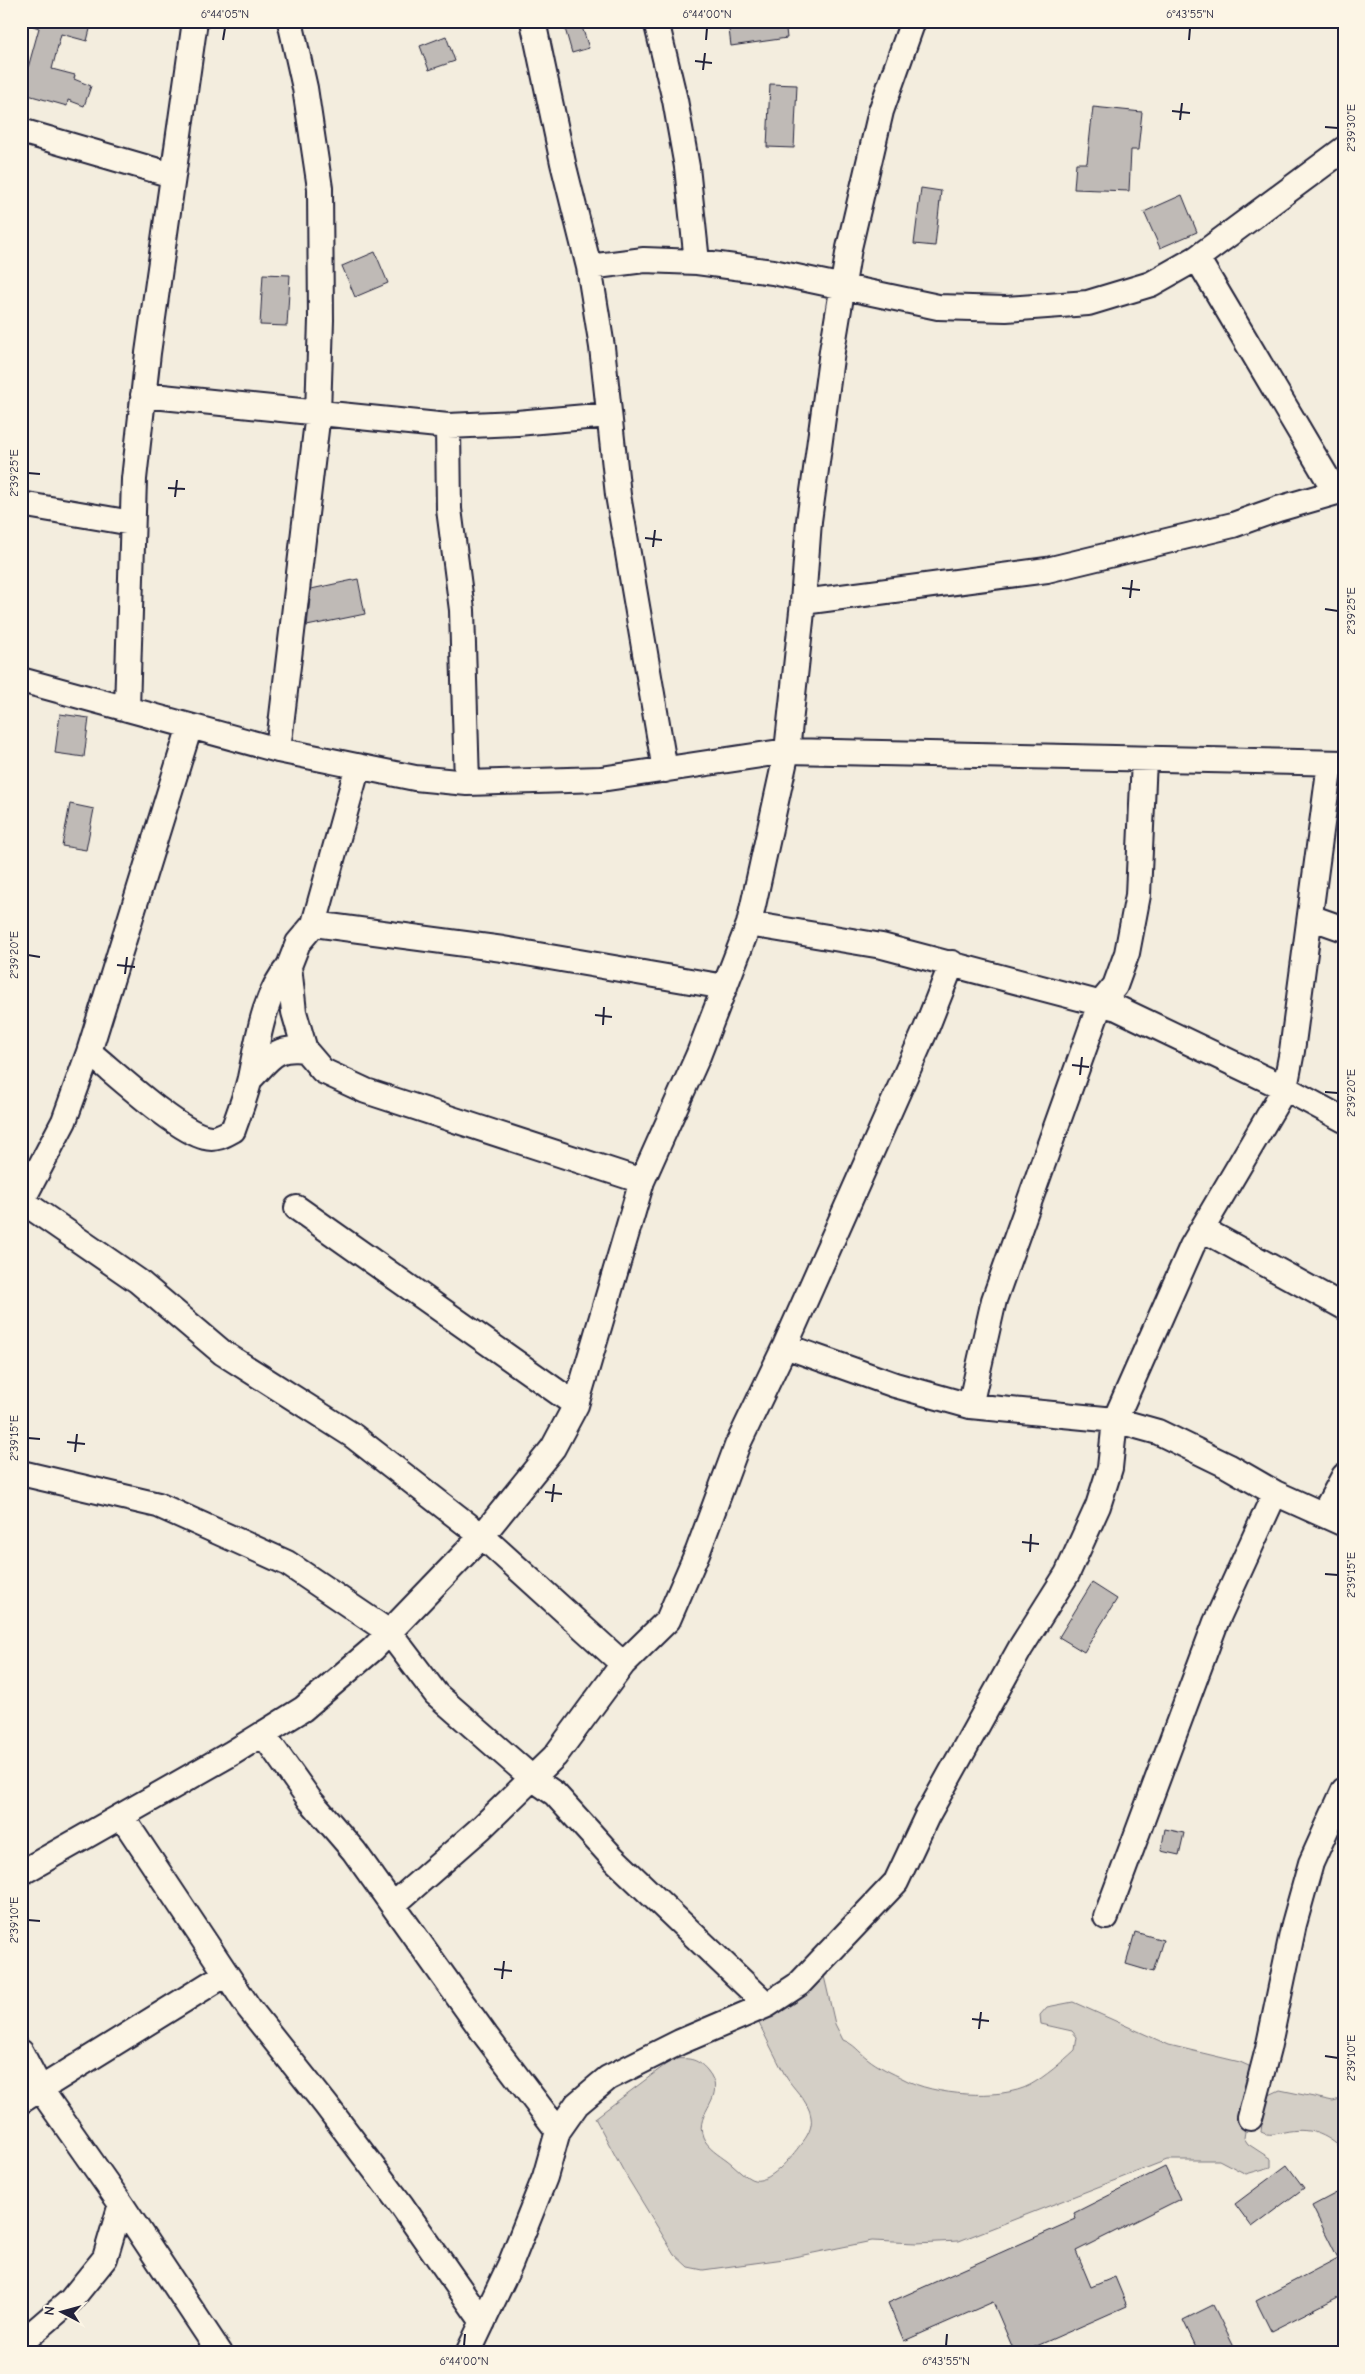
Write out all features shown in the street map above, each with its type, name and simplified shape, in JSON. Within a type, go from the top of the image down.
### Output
[{"type":"street","points":[[127,709],[134,479],[172,175],[195,21]]},
{"type":"street","points":[[278,750],[318,413],[321,320],[320,188],[305,88],[290,21]]},
{"type":"street","points":[[533,21],[562,163],[589,267],[602,347],[620,505],[665,770]]},
{"type":"street","points":[[656,21],[676,100],[687,167],[697,262]]},
{"type":"street","points":[[21,1874],[122,1817],[304,1709],[389,1632],[482,1536],[553,1448],[576,1405],[642,1181],[698,1056],[749,924],[787,751],[810,521],[832,351],[849,248],[881,111],[913,21]]},
{"type":"street","points":[[21,131],[172,175]]},
{"type":"street","points":[[589,267],[644,260],[697,262],[773,272],[938,307],[1006,309],[1088,303],[1151,284],[1197,258],[1344,149]]},
{"type":"street","points":[[803,602],[1046,570],[1232,525],[1340,491],[1197,258]]},
{"type":"street","points":[[143,395],[448,426],[517,424],[609,415]]},
{"type":"street","points":[[448,426],[450,509],[462,610],[466,783]]},
{"type":"street","points":[[21,504],[132,523]]},
{"type":"street","points":[[21,680],[278,750],[414,778],[466,783],[601,779],[787,751],[1337,763],[1310,917],[1285,1088],[1192,1246],[1114,1420],[1110,1468],[1098,1506],[1067,1574],[1021,1647],[927,1816],[896,1882],[799,1984],[768,2005],[680,2042],[608,2078],[577,2104],[558,2131],[545,2177],[510,2265],[468,2353]]},
{"type":"street","points":[[190,726],[89,1052],[64,1121],[24,1192],[138,1282],[223,1353],[352,1435],[482,1536],[623,1664]]},
{"type":"street","points":[[970,1406],[994,1300],[1100,1004],[1115,986],[1127,953],[1138,895],[1144,759]]},
{"type":"street","points":[[89,1052],[186,1130],[206,1138],[221,1137],[233,1130],[250,1079],[258,1036],[276,981],[289,966],[298,943],[314,924],[358,766]]},
{"type":"street","points":[[1310,917],[1344,929]]},
{"type":"street","points":[[314,924],[503,949],[725,987]]},
{"type":"street","points":[[749,924],[882,946],[1117,1008],[1142,1018],[1285,1088],[1344,1120]]},
{"type":"street","points":[[393,1905],[481,1828],[555,1756],[623,1664],[668,1620],[698,1551],[737,1446],[785,1346],[926,1029],[952,963]]},
{"type":"street","points":[[289,966],[294,1012],[305,1050],[323,1071],[366,1091],[642,1181]]},
{"type":"street","points":[[250,1079],[276,1054],[288,1048],[305,1050]]},
{"type":"street","points":[[298,1208],[576,1405]]},
{"type":"street","points":[[1202,1229],[1344,1306]]},
{"type":"street","points":[[785,1346],[895,1385],[970,1406],[1114,1420],[1158,1432],[1228,1466],[1275,1493],[1334,1519],[1344,1476]]},
{"type":"street","points":[[21,1473],[158,1506],[287,1563],[389,1632],[436,1694],[532,1778],[555,1794],[613,1858],[768,2005]]},
{"type":"street","points":[[1106,1917],[1216,1622],[1275,1493]]},
{"type":"street","points":[[263,1734],[310,1800],[354,1851],[486,2036],[558,2131]]},
{"type":"street","points":[[1250,2118],[1268,2049],[1294,1924],[1311,1863],[1344,1790]]},
{"type":"street","points":[[122,1817],[249,2008],[326,2105],[402,2206],[483,2322]]},
{"type":"street","points":[[31,2096],[226,1974]]},
{"type":"street","points":[[21,2052],[31,2096],[121,2204],[220,2353]]},
{"type":"street","points":[[21,2343],[72,2300],[105,2258],[121,2204]]},
{"type":"shaded area","points":[[824,1976],[835,2024],[843,2040],[880,2067],[916,2085],[931,2089],[967,2094],[985,2094],[1017,2090],[1030,2085],[1075,2050],[1077,2037],[1072,2031],[1041,2024],[1040,2015],[1047,2007],[1073,2002],[1169,2045],[1240,2062],[1249,2066],[1252,2086],[1244,2138],[1248,2144],[1271,2159],[1271,2167],[1246,2174],[1219,2160],[1167,2160],[959,2241],[916,2243],[872,2241],[784,2259],[703,2270],[688,2267],[674,2254],[624,2172],[595,2118],[673,2059],[692,2060],[700,2063],[707,2070],[715,2088],[701,2128],[707,2144],[751,2179],[765,2179],[772,2175],[786,2162],[809,2132],[811,2124],[810,2111],[785,2075],[756,2017]]},
{"type":"shaded area","points":[[1280,2090],[1333,2101],[1344,2098],[1344,2151],[1323,2136],[1309,2131],[1301,2130],[1272,2134],[1261,2132],[1265,2097]]},
{"type":"building","points":[[34,21],[92,21],[87,41],[61,34],[52,69],[75,75],[74,79],[91,86],[84,106],[68,100],[67,106],[21,93],[39,28],[33,26]]},
{"type":"building","points":[[580,21],[589,48],[572,53],[564,25]]},
{"type":"building","points":[[728,21],[785,21],[787,38],[731,46]]},
{"type":"building","points":[[446,36],[455,61],[429,70],[420,46]]},
{"type":"building","points":[[770,84],[797,85],[794,148],[767,147]]},
{"type":"building","points":[[1093,107],[1142,112],[1138,150],[1131,150],[1129,191],[1074,189],[1076,163],[1087,163]]},
{"type":"building","points":[[921,188],[941,191],[935,246],[914,244]]},
{"type":"building","points":[[1182,195],[1197,232],[1160,248],[1144,212]]},
{"type":"building","points":[[375,252],[388,283],[355,297],[342,266]]},
{"type":"building","points":[[263,274],[290,275],[287,326],[260,325]]},
{"type":"building","points":[[358,579],[365,614],[307,626],[311,589]]},
{"type":"building","points":[[60,714],[89,718],[84,757],[55,753]]},
{"type":"building","points":[[70,804],[94,809],[86,850],[62,846]]},
{"type":"building","points":[[1092,1583],[1117,1599],[1084,1652],[1059,1637]]},
{"type":"building","points":[[1165,1829],[1184,1833],[1179,1855],[1161,1851]]},
{"type":"building","points":[[1135,1932],[1163,1940],[1153,1972],[1126,1964]]},
{"type":"building","points":[[1287,2165],[1304,2188],[1252,2227],[1235,2204]]},
{"type":"building","points":[[1165,2167],[1180,2199],[1076,2251],[1091,2287],[1115,2277],[1127,2306],[1021,2353],[1015,2353],[993,2302],[904,2341],[888,2303],[1076,2219],[1074,2213]]},
{"type":"building","points":[[1344,2189],[1344,2294],[1271,2331],[1256,2301],[1338,2258],[1312,2206]]},
{"type":"building","points":[[1213,2305],[1237,2353],[1199,2353],[1183,2320]]}]
